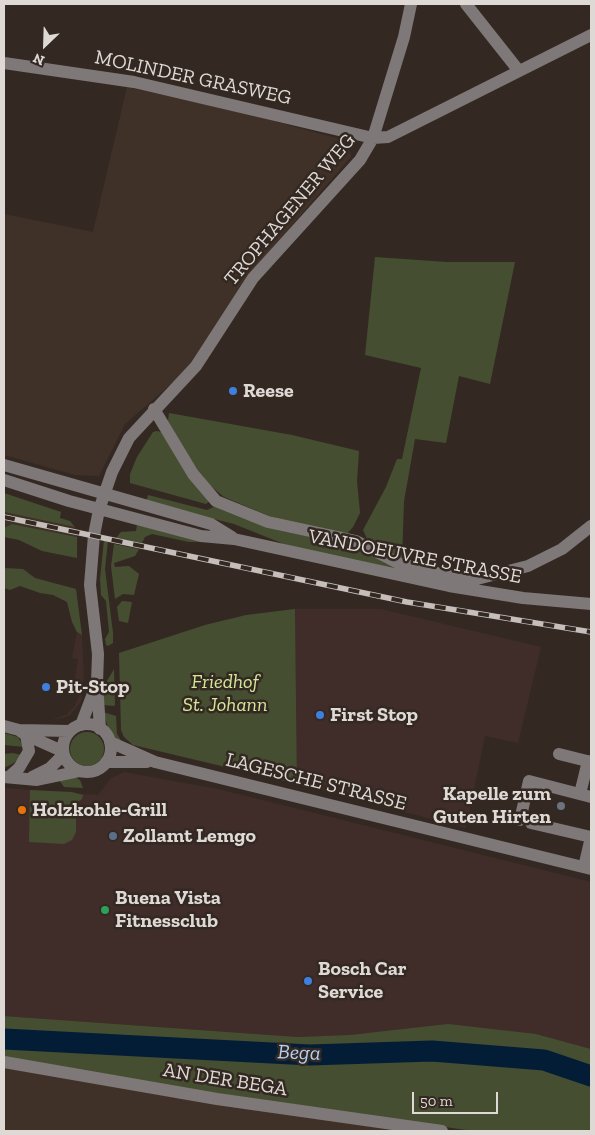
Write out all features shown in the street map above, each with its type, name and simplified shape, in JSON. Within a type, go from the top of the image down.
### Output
[{"type":"street","points":[[373,138],[404,37],[411,4]]},
{"type":"street","points":[[466,4],[519,71]]},
{"type":"street","name":"TROPHAGENER WEG","points":[[100,729],[97,683],[98,654],[90,584],[94,535],[104,494],[129,438],[196,366],[253,278],[360,160],[373,138],[388,137],[591,35]]},
{"type":"street","name":"MOLINDER GRASWEG","points":[[4,63],[134,82],[373,138]]},
{"type":"street","points":[[154,409],[193,474],[216,501],[268,522],[356,541],[398,563],[449,576],[478,579],[528,566],[562,549],[591,526]]},
{"type":"street","name":"VANDOEUVRE STRASSE","points":[[4,465],[211,524],[234,539]]},
{"type":"street","name":"VANDOEUVRE STRASSE","points":[[4,480],[99,510],[201,536],[234,539],[449,586],[523,598],[591,604]]},
{"type":"street","name":"TROPHAGENER WEG","points":[[76,728],[97,683]]},
{"type":"street","points":[[4,726],[63,753],[69,764],[80,771]]},
{"type":"street","points":[[28,779],[50,768],[63,753],[76,728]]},
{"type":"street","points":[[6,777],[28,779],[54,778],[80,771],[94,771],[106,762],[111,750],[110,742],[100,729],[76,728],[22,733]]},
{"type":"street","points":[[6,777],[19,768],[29,752],[22,733]]},
{"type":"street","name":"LAGESCHE STRASSE","points":[[110,742],[155,762],[587,868],[591,837],[525,821],[529,781],[586,795]]},
{"type":"street","points":[[559,754],[589,762],[586,795]]},
{"type":"street","name":"LAGESCHE STRASSE","points":[[106,762],[155,762]]},
{"type":"street","name":"AN DER BEGA","points":[[4,1062],[217,1099],[442,1131]]},
{"type":"shaded area","points":[[127,87],[232,110],[347,141],[351,157],[248,276],[191,363],[170,385],[125,424],[99,476],[75,475],[4,455],[4,214],[93,232]]},
{"type":"shaded area","points":[[4,512],[75,527],[77,537],[12,524],[4,528]]},
{"type":"shaded area","points":[[295,609],[381,609],[541,647],[518,743],[485,736],[466,828],[297,784]]},
{"type":"shaded area","points":[[77,632],[82,635],[84,675],[81,702],[69,716],[50,721],[67,714],[74,707],[79,696],[80,680],[75,678],[78,659],[72,658]]},
{"type":"shaded area","points":[[124,772],[218,789],[591,882],[591,1049],[536,1034],[298,1037],[4,1016],[4,788],[98,795],[111,778]]},
{"type":"shaded area","points":[[4,1068],[23,1071],[413,1131],[4,1131]]},
{"type":"green space","points":[[375,257],[447,262],[515,262],[490,384],[459,376],[446,443],[415,439],[404,501],[402,560],[367,539],[363,530],[386,487],[397,459],[402,459],[421,368],[365,355]]},
{"type":"green space","points":[[169,413],[292,435],[359,451],[357,481],[360,513],[353,527],[346,535],[274,518],[224,497],[202,479],[168,421]]},
{"type":"green space","points":[[153,432],[161,432],[210,501],[206,504],[130,483],[130,474],[137,457]]},
{"type":"green space","points":[[4,493],[61,512],[60,518],[70,521],[75,527],[4,512]]},
{"type":"green space","points":[[148,495],[207,510],[216,506],[278,530],[353,546],[374,553],[405,572],[289,546],[234,524],[146,502]]},
{"type":"green space","points":[[12,524],[77,537],[77,558],[42,551],[19,540],[4,537],[4,528]]},
{"type":"green space","points":[[137,525],[207,542],[189,542],[152,534],[145,537],[142,543],[116,538],[121,532],[136,531]]},
{"type":"green space","points":[[104,540],[108,541],[105,569],[113,633],[113,643],[108,646],[105,639],[109,632],[106,601],[101,595],[100,579]]},
{"type":"green space","points":[[114,544],[139,549],[135,556],[114,563],[115,567],[129,566],[139,574],[134,595],[123,594],[115,599],[111,566]]},
{"type":"green space","points":[[4,568],[23,569],[35,578],[76,589],[82,635],[77,632],[72,622],[67,602],[53,595],[20,586],[10,590],[4,588]]},
{"type":"green space","points":[[122,601],[132,602],[128,623],[119,621],[117,607]]},
{"type":"green space","name":"Friedhof St. Johann","points":[[295,609],[297,784],[133,745],[124,737],[121,730],[119,653],[205,625],[246,615]]},
{"type":"green space","points":[[114,669],[115,705],[103,705],[104,686]]},
{"type":"green space","points":[[103,712],[116,716],[117,734],[122,742],[118,741],[108,727]]},
{"type":"green space","points":[[87,732],[94,733],[99,737],[103,742],[103,756],[99,761],[94,765],[87,766],[80,765],[75,761],[71,756],[70,749],[71,742],[75,737],[80,733]]},
{"type":"green space","points":[[4,733],[18,737],[24,747],[4,745]]},
{"type":"green space","points":[[4,754],[22,755],[14,763],[4,768]]},
{"type":"green space","points":[[75,777],[80,780],[83,788],[64,787],[59,780]]},
{"type":"green space","points":[[30,790],[72,792],[83,795],[82,799],[76,803],[76,832],[72,840],[64,844],[29,842]]},
{"type":"green space","points":[[4,1016],[298,1037],[350,1035],[448,1024],[536,1034],[591,1049],[591,1131],[473,1131],[243,1098],[4,1059]]},
{"type":"waterway","name":"Bega","points":[[4,1039],[310,1055],[432,1051],[544,1060],[591,1076]]},
{"type":"railway","points":[[4,517],[407,602],[591,632]]},
{"type":"place","name":"Reese","points":[[233,391]]},
{"type":"place","name":"Pit-Stop","points":[[46,687]]},
{"type":"place","name":"First Stop","points":[[320,715]]},
{"type":"place","name":"Kapelle zum Guten Hirten","points":[[561,806]]},
{"type":"place","name":"Holzkohle-Grill","points":[[22,810]]},
{"type":"place","name":"Zollamt Lemgo","points":[[113,836]]},
{"type":"place","name":"Buena Vista Fitnessclub","points":[[105,910]]},
{"type":"place","name":"Bosch Car Service","points":[[308,981]]}]
